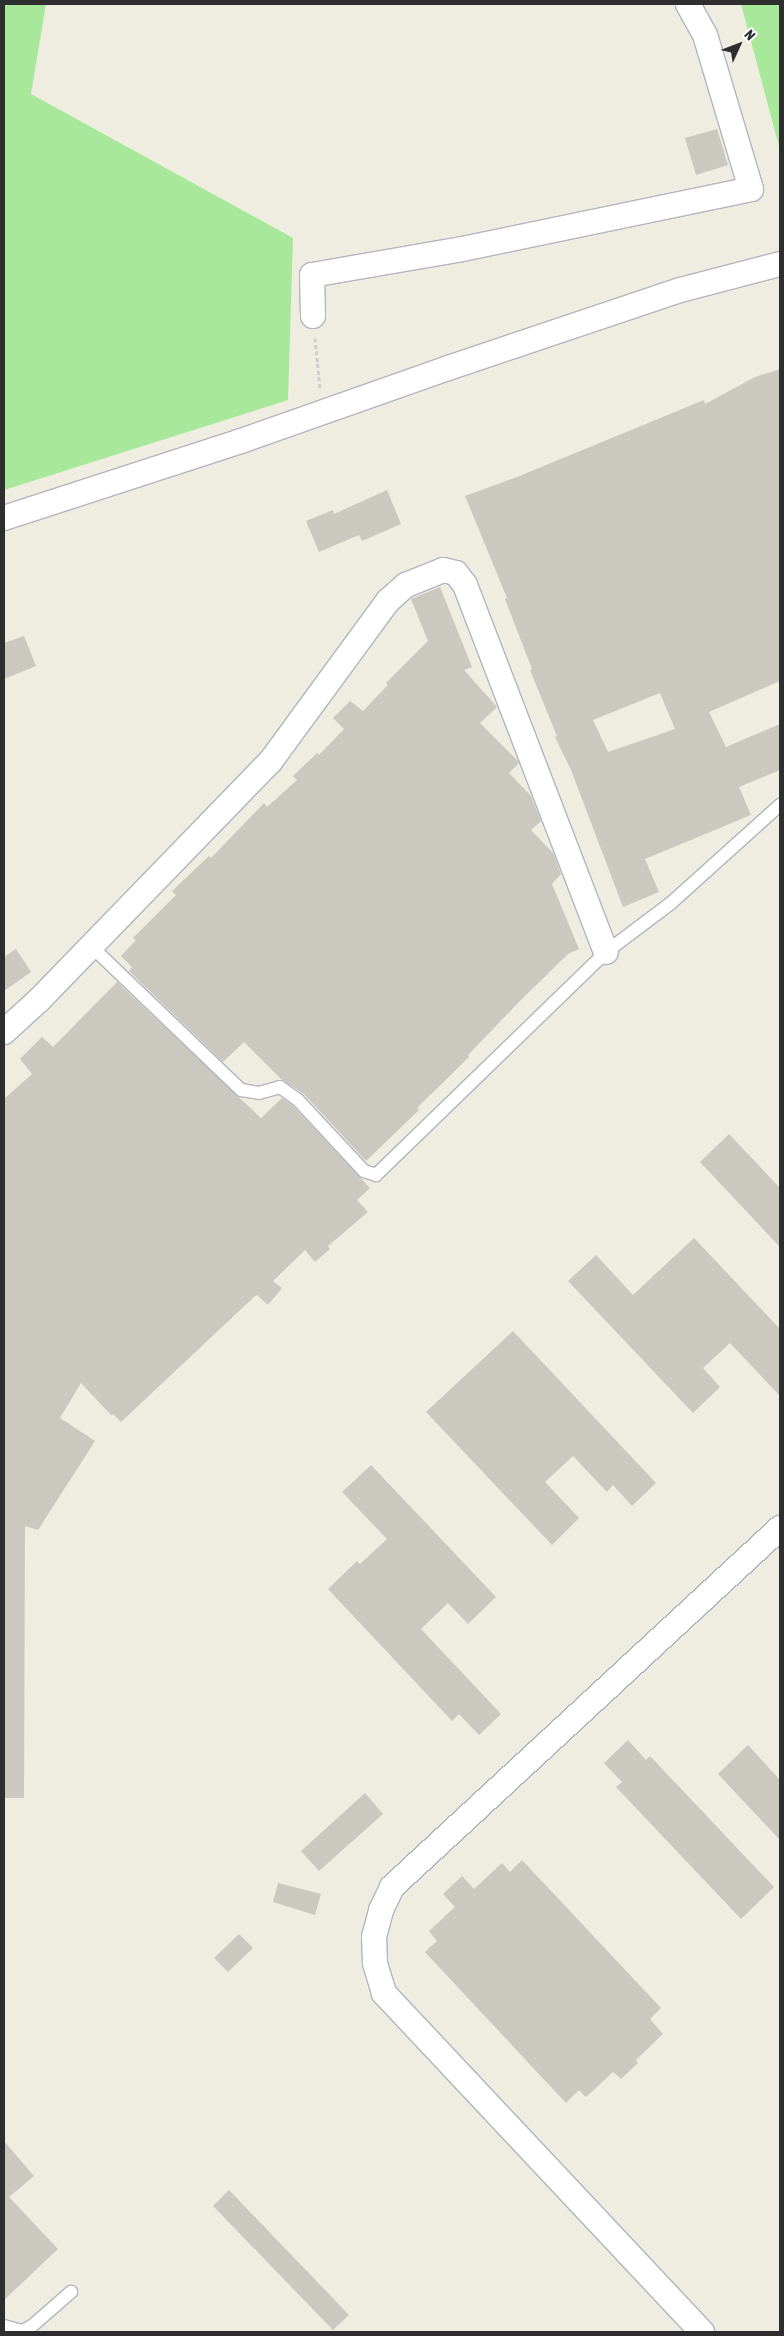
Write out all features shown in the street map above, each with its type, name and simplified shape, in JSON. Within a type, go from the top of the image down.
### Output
[{"type":"street","points":[[313,316],[312,275],[472,247],[751,189],[705,35],[688,4]]},
{"type":"street","points":[[4,518],[241,441],[680,290],[780,264]]},
{"type":"street","points":[[4,1032],[91,946],[270,762],[388,601],[406,585],[443,570],[456,573],[465,585],[606,952]]},
{"type":"street","points":[[702,2332],[384,1992],[375,1963],[374,1937],[381,1910],[392,1887],[780,1528]]},
{"type":"lane","points":[[91,946],[241,1090],[258,1093],[280,1088],[298,1100],[364,1171],[376,1175],[606,952],[671,904],[780,804]]},
{"type":"lane","points":[[4,2326],[22,2331],[32,2326],[71,2292]]},
{"type":"path","points":[[313,316],[322,412]]},
{"type":"green space","points":[[4,4],[46,4],[31,94],[293,238],[288,400],[4,490]]},
{"type":"green space","points":[[741,4],[780,4],[780,150]]},
{"type":"building","points":[[717,129],[728,165],[696,175],[685,138]]},
{"type":"building","points":[[780,369],[780,681],[709,712],[726,747],[780,724],[780,770],[739,787],[751,815],[645,859],[659,892],[623,907],[571,770],[555,737],[557,736],[530,670],[532,669],[505,599],[507,598],[465,496],[517,477],[704,400],[705,404],[755,377]],"holes":[[[660,693],[675,729],[608,752],[593,720]]]},
{"type":"building","points":[[387,490],[401,524],[362,541],[359,535],[319,552],[306,521],[333,510],[334,514]]},
{"type":"building","points":[[440,587],[472,667],[464,670],[497,707],[480,723],[519,763],[509,773],[531,796],[541,821],[531,830],[553,853],[561,874],[552,884],[579,949],[568,954],[518,1003],[468,1055],[469,1057],[417,1108],[419,1110],[366,1161],[304,1094],[281,1079],[244,1042],[223,1062],[129,971],[132,967],[121,956],[136,940],[133,938],[176,895],[172,891],[209,856],[211,858],[264,803],[267,807],[297,780],[293,776],[317,753],[319,755],[344,729],[333,718],[350,701],[363,711],[388,685],[386,683],[428,641],[411,599]]},
{"type":"building","points":[[24,636],[36,666],[4,679],[4,643]]},
{"type":"building","points":[[16,949],[31,972],[4,991],[4,957]]},
{"type":"building","points":[[117,982],[261,1118],[282,1098],[293,1106],[370,1188],[357,1200],[368,1212],[328,1246],[330,1249],[315,1262],[305,1250],[273,1281],[282,1288],[268,1305],[257,1295],[255,1296],[121,1422],[113,1414],[112,1416],[81,1383],[60,1418],[95,1441],[38,1530],[25,1526],[24,1798],[4,1798],[4,1099],[32,1074],[20,1059],[42,1037],[53,1047]]},
{"type":"building","points":[[729,1134],[780,1188],[780,1247],[700,1162]]},
{"type":"building","points":[[694,1238],[780,1329],[780,1396],[730,1343],[703,1368],[720,1387],[693,1413],[568,1281],[596,1255],[633,1295]]},
{"type":"building","points":[[513,1331],[656,1483],[632,1506],[613,1485],[607,1492],[573,1456],[545,1482],[579,1518],[552,1545],[426,1412]]},
{"type":"building","points":[[371,1465],[496,1597],[468,1624],[448,1603],[421,1629],[501,1714],[479,1735],[459,1714],[452,1721],[328,1589],[357,1561],[360,1564],[387,1539],[342,1492]]},
{"type":"building","points":[[628,1740],[646,1760],[650,1756],[774,1887],[741,1919],[616,1787],[622,1782],[604,1763]]},
{"type":"building","points":[[748,1745],[780,1780],[780,1840],[718,1774]]},
{"type":"building","points":[[365,1793],[383,1814],[319,1871],[301,1851]]},
{"type":"building","points":[[522,1860],[661,2008],[650,2019],[663,2034],[636,2060],[638,2063],[621,2079],[613,2072],[586,2097],[579,2090],[566,2103],[425,1952],[437,1941],[429,1931],[455,1907],[443,1894],[462,1876],[474,1889],[502,1863],[510,1872]]},
{"type":"building","points":[[278,1883],[321,1894],[315,1915],[273,1902]]},
{"type":"building","points":[[239,1934],[253,1948],[228,1972],[214,1958]]},
{"type":"building","points":[[4,2141],[34,2176],[9,2197],[58,2249],[4,2300]]},
{"type":"building","points":[[229,2190],[349,2315],[333,2330],[213,2206]]}]
